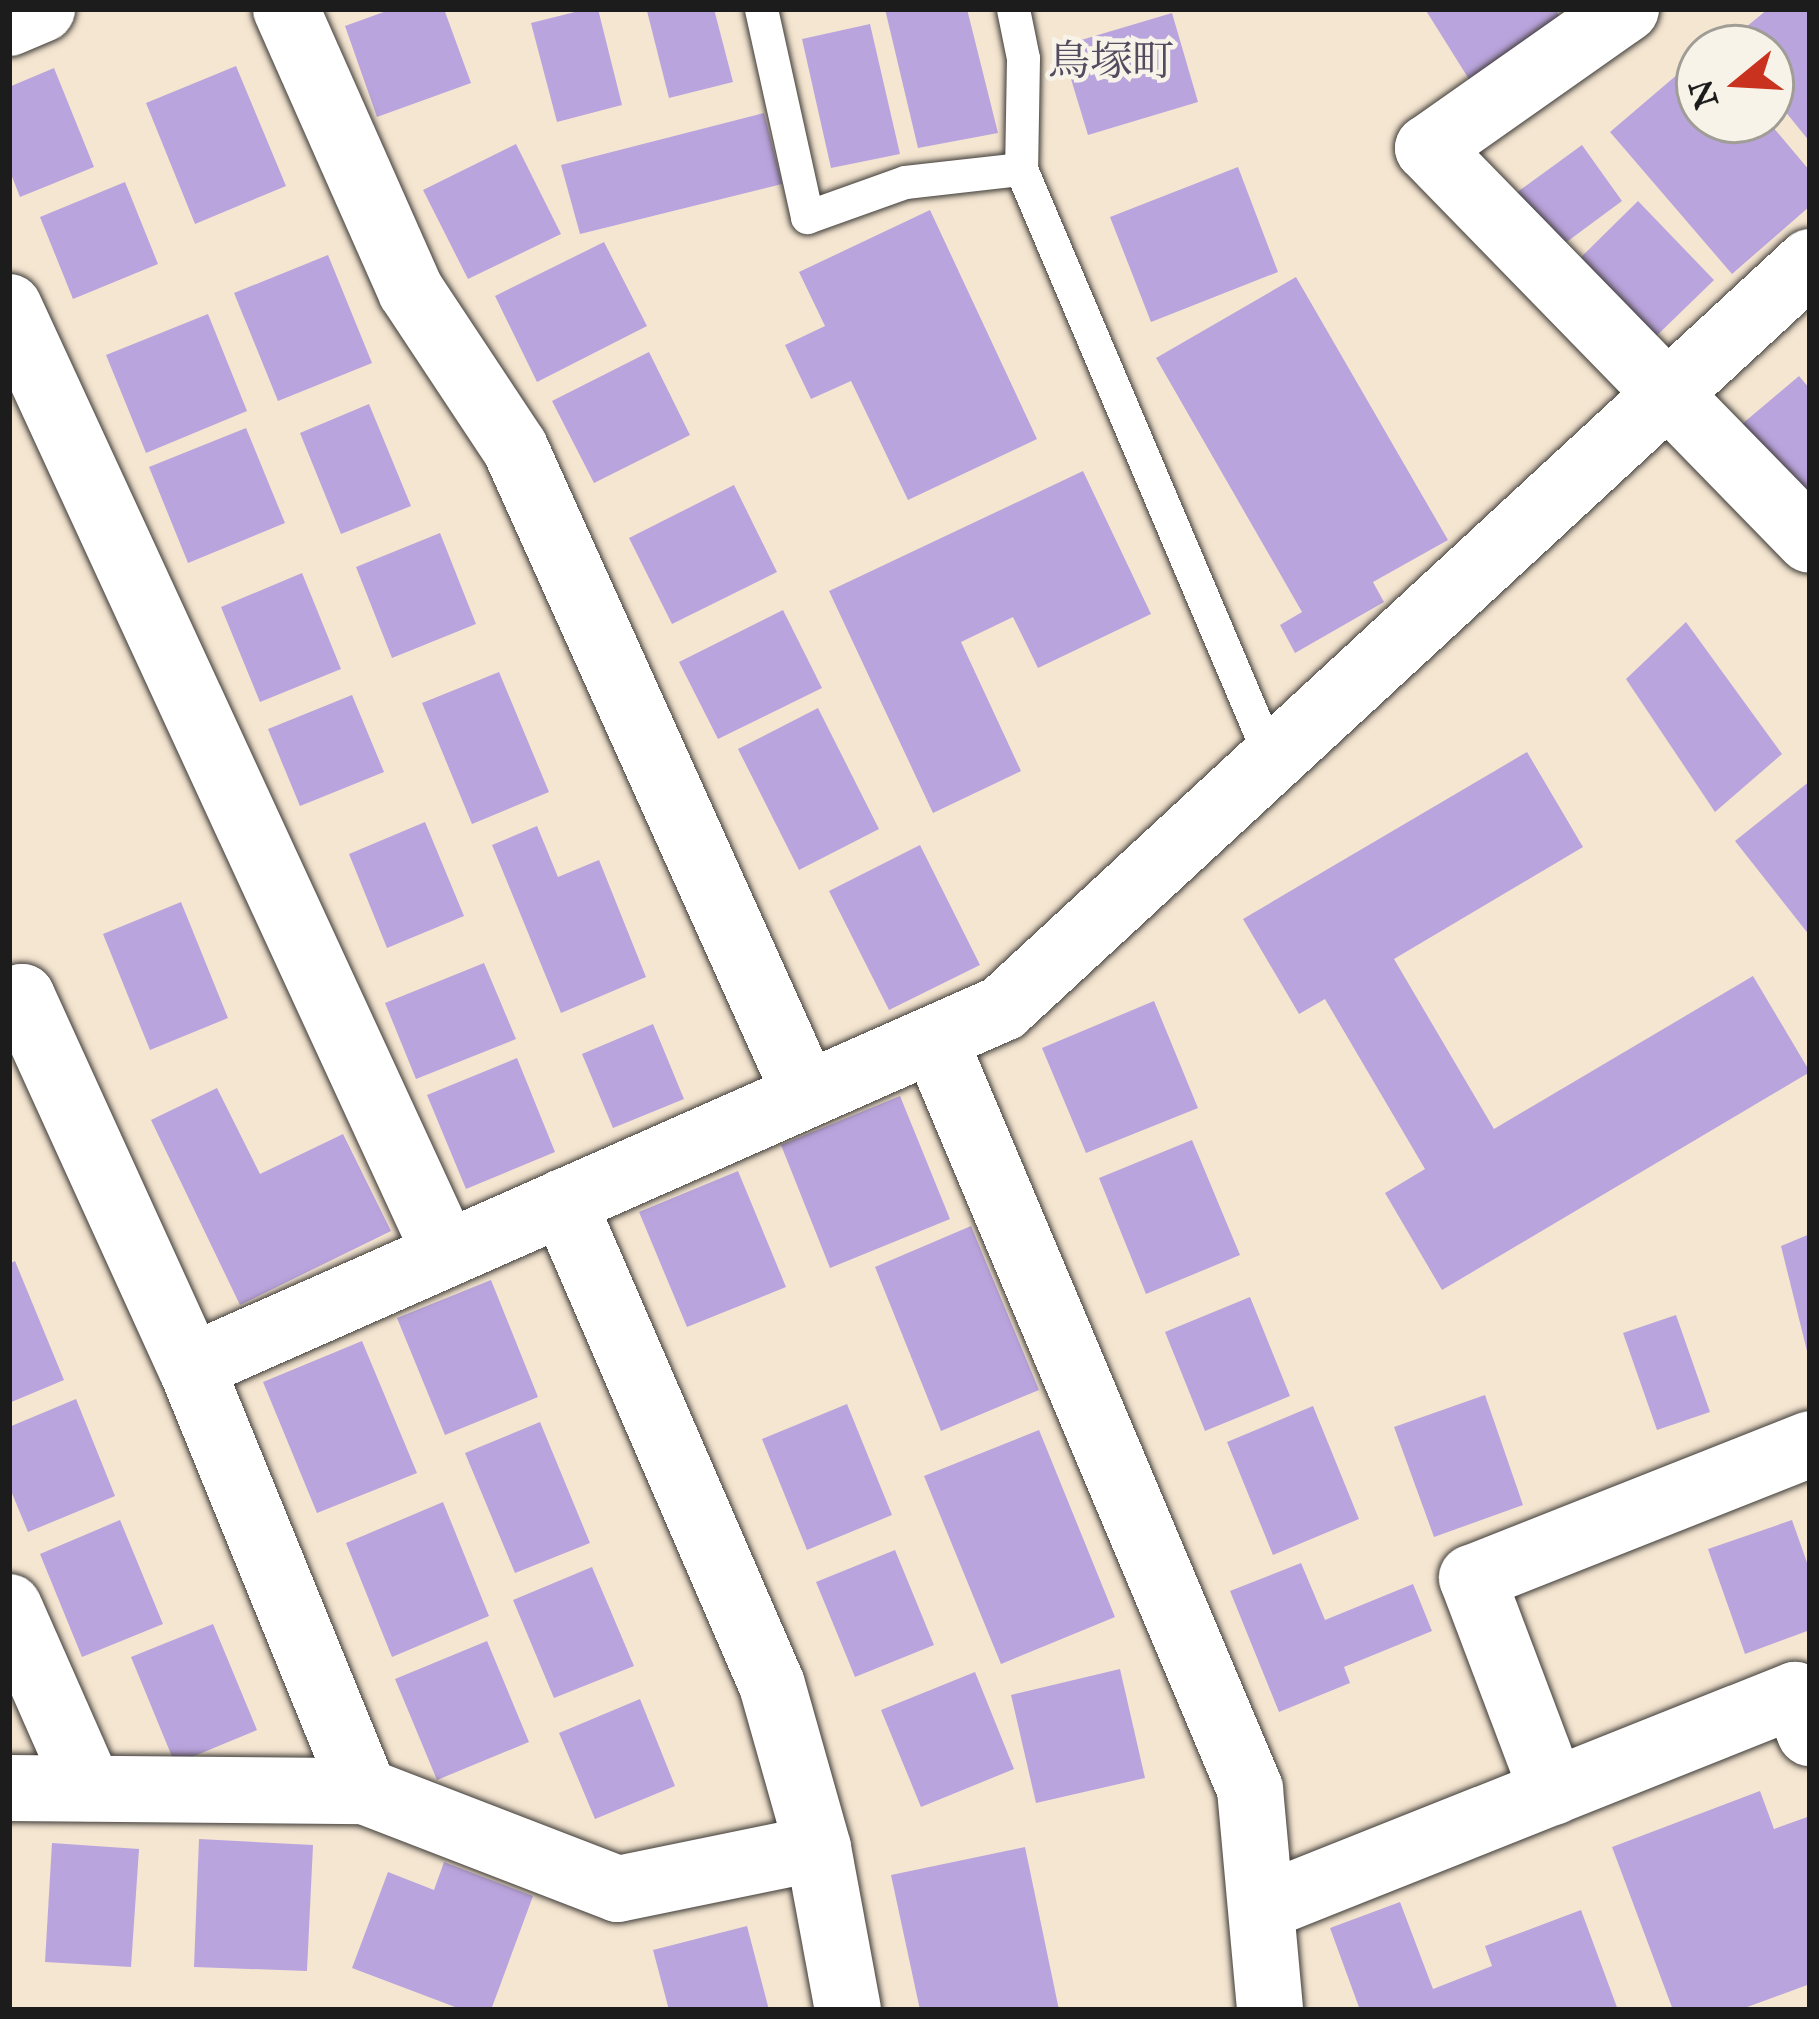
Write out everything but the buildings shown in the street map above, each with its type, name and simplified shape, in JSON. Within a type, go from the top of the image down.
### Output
[{"type":"street","points":[[9,23],[43,9]]},
{"type":"street","points":[[286,9],[411,291],[515,448],[806,1096]]},
{"type":"street","points":[[1627,9],[1428,148],[1810,540]]},
{"type":"street","points":[[190,1366],[1003,1008],[1810,262]]},
{"type":"street","points":[[9,307],[446,1254]]},
{"type":"street","points":[[9,1002],[22,997],[190,1366],[364,1791]]},
{"type":"street","points":[[934,1040],[1250,1789],[1270,2010]]},
{"type":"street","points":[[563,1202],[772,1684],[818,1848],[848,2010]]},
{"type":"street","points":[[1553,1792],[1472,1578],[1810,1444]]},
{"type":"street","points":[[9,1607],[88,1788]]},
{"type":"street","points":[[1264,1907],[1553,1792],[1805,1706]]},
{"type":"street","points":[[9,1788],[364,1791],[618,1889],[818,1848]]},
{"type":"lane","points":[[761,9],[807,217],[905,182],[1021,169]]},
{"type":"lane","points":[[1013,9],[1023,58],[1021,169],[1272,760]]},
{"type":"district","name":"鳥塚町","points":[[1111,61]]}]
